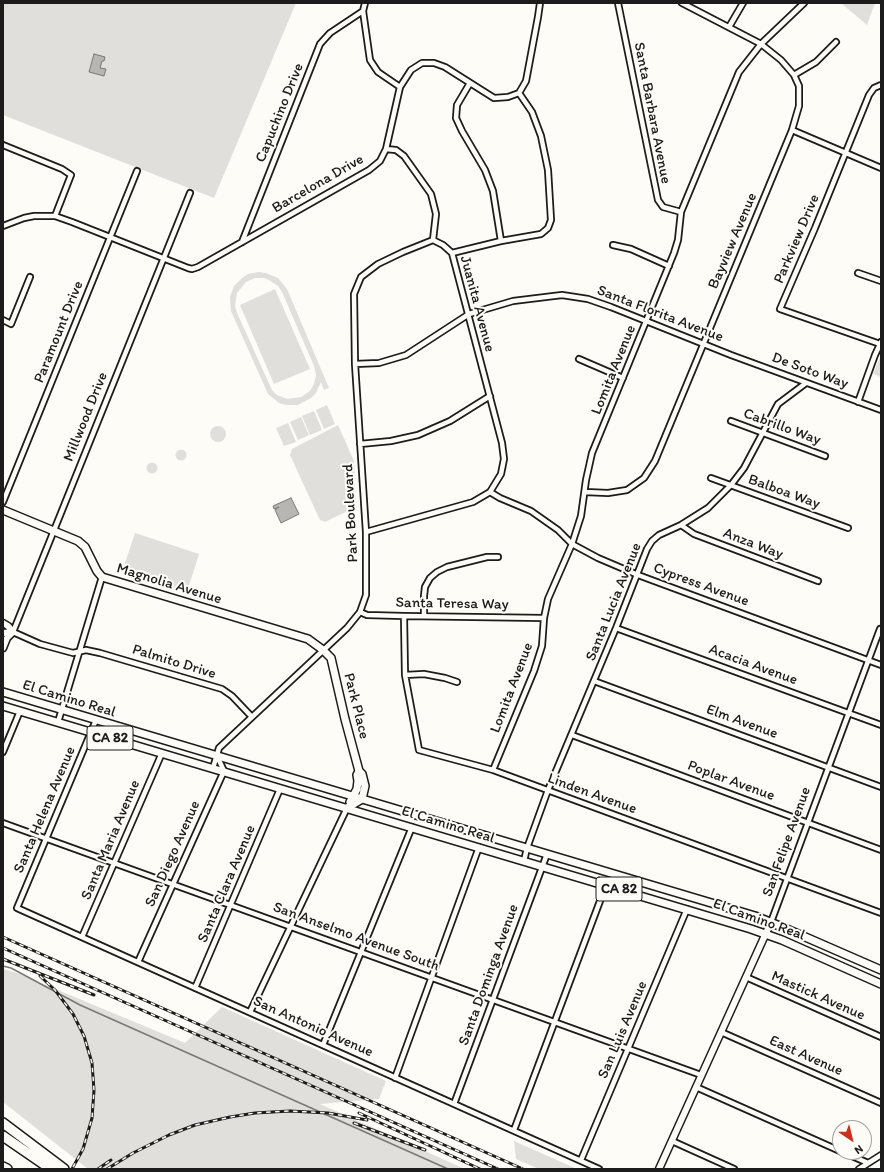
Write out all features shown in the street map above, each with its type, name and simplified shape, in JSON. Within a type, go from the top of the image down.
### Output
[{"type":"highway","points":[[3,1123],[64,1169]]},
{"type":"highway","points":[[3,1136],[51,1169]]},
{"type":"highway","points":[[3,1167],[7,1169]]},
{"type":"main road","name":"Magnolia Avenue","points":[[3,510],[78,541],[82,544],[102,577],[308,639],[323,650]]},
{"type":"main road","name":"Park Place","points":[[323,650],[331,658],[359,771],[362,774],[365,786],[362,799]]},
{"type":"main road","name":"El Camino Real","points":[[3,692],[771,922],[881,970]]},
{"type":"main road","name":"El Camino Real","points":[[3,706],[687,909],[766,934],[881,984]]},
{"type":"main road","name":"Park Place","points":[[347,808],[358,786],[357,775],[359,771]]},
{"type":"main road","points":[[347,808],[362,799]]},
{"type":"street","points":[[365,3],[363,11],[370,60],[378,72],[400,87]]},
{"type":"street","points":[[452,253],[500,241],[541,234],[548,228],[551,220],[548,170],[541,136],[532,112],[519,93],[526,81],[540,3]]},
{"type":"street","name":"Santa Barbara Avenue","points":[[618,3],[658,200],[664,207],[681,212]]},
{"type":"street","name":"Bayview Avenue","points":[[585,492],[627,490],[644,478],[655,460],[792,130],[799,106],[799,86],[794,75],[781,60],[761,44],[682,3]]},
{"type":"street","points":[[729,27],[743,3]]},
{"type":"street","name":"Lomita Avenue","points":[[493,770],[538,659],[542,646],[544,618],[548,599],[572,544],[581,516],[587,473],[592,454],[669,266],[678,240],[681,212],[739,72],[761,44],[804,3]]},
{"type":"street","name":"Capuchino Drive","points":[[242,242],[320,44],[330,33],[363,11]]},
{"type":"street","points":[[794,75],[816,62],[836,42]]},
{"type":"street","name":"Barcelona Drive","points":[[3,226],[34,216],[54,216],[192,269],[369,170],[380,161],[386,149],[400,87],[411,70],[422,63],[434,63],[445,67],[494,98],[508,97],[519,93]]},
{"type":"street","points":[[470,83],[457,105],[456,118],[485,170],[493,190],[500,241]]},
{"type":"street","name":"Parkview Drive","points":[[880,343],[780,309],[869,95],[874,88],[881,85]]},
{"type":"street","points":[[792,130],[881,168]]},
{"type":"street","points":[[3,144],[62,169],[71,176],[54,216]]},
{"type":"street","points":[[386,149],[396,150],[404,156],[431,194],[436,214],[433,240]]},
{"type":"street","name":"Paramount Drive","points":[[3,502],[137,171]]},
{"type":"street","name":"Millwood Drive","points":[[3,648],[7,638],[13,632],[190,193]]},
{"type":"street","name":"Juanita Avenue","points":[[433,240],[444,245],[452,253],[502,443],[504,459],[501,474],[490,492]]},
{"type":"street","name":"Park Boulevard","points":[[213,768],[219,748],[347,628],[360,612],[366,595],[366,532],[355,364],[354,294],[361,277],[378,264],[402,252],[433,240]]},
{"type":"street","points":[[613,245],[631,249],[669,266]]},
{"type":"street","points":[[858,273],[881,281]]},
{"type":"street","points":[[3,320],[11,324],[30,277]]},
{"type":"street","name":"Santa Florita Avenue","points":[[355,364],[379,363],[406,355],[468,314],[513,301],[562,295],[588,299],[731,355]]},
{"type":"street","points":[[858,402],[880,343]]},
{"type":"street","name":"De Soto Way","points":[[731,355],[881,410]]},
{"type":"street","points":[[579,359],[623,378]]},
{"type":"street","name":"Santa Lucia Avenue","points":[[524,861],[527,848],[548,790],[638,575],[647,549],[652,541],[659,535],[681,526],[708,508],[731,485],[744,468],[778,404],[806,383]]},
{"type":"street","points":[[360,444],[391,441],[418,435],[450,421],[490,396]]},
{"type":"street","name":"Cabrillo Way","points":[[731,421],[825,456]]},
{"type":"street","name":"Balboa Way","points":[[711,478],[848,528]]},
{"type":"street","points":[[366,532],[473,502],[490,492]]},
{"type":"street","name":"Cypress Avenue","points":[[490,492],[500,498],[531,511],[558,530],[572,544],[598,558],[638,575],[881,665]]},
{"type":"street","name":"Anza Way","points":[[681,526],[694,534],[818,581]]},
{"type":"street","points":[[424,616],[425,586],[430,578],[437,572],[487,556],[498,558]]},
{"type":"street","points":[[58,722],[102,577]]},
{"type":"street","name":"Santa Teresa Way","points":[[360,612],[367,615],[544,618]]},
{"type":"street","name":"Linden Avenue","points":[[404,616],[405,675],[419,750],[493,770],[881,913]]},
{"type":"street","points":[[3,623],[13,632]]},
{"type":"street","name":"Acacia Avenue","points":[[616,628],[881,726]]},
{"type":"street","name":"San Felipe Avenue","points":[[659,1169],[771,922],[880,629]]},
{"type":"street","points":[[3,633],[13,632]]},
{"type":"street","name":"Palmito Drive","points":[[13,632],[40,644],[73,653],[86,650],[100,653],[222,689],[232,696],[252,717]]},
{"type":"street","points":[[405,675],[424,674],[457,682]]},
{"type":"street","name":"Elm Avenue","points":[[594,681],[881,787]]},
{"type":"street","points":[[3,752],[20,711]]},
{"type":"street","name":"Santa Helena Avenue","points":[[16,908],[96,720]]},
{"type":"street","name":"Poplar Avenue","points":[[572,735],[881,850]]},
{"type":"street","name":"Santa Maria Avenue","points":[[82,937],[162,753]]},
{"type":"street","points":[[216,756],[224,771]]},
{"type":"street","name":"San Diego Avenue","points":[[138,962],[224,771]]},
{"type":"street","name":"Santa Clara Avenue","points":[[195,988],[280,789]]},
{"type":"street","points":[[250,1012],[290,925],[347,808]]},
{"type":"street","name":"San Anselmo Avenue South","points":[[3,823],[290,925],[431,978],[701,1075]]},
{"type":"street","points":[[323,1045],[412,827]]},
{"type":"street","points":[[395,1078],[479,847]]},
{"type":"street","name":"Santa Dominga Avenue","points":[[454,1104],[547,854]]},
{"type":"street","points":[[514,1130],[606,885]]},
{"type":"street","name":"San Antonio Avenue","points":[[16,908],[599,1169]]},
{"type":"street","name":"San Luis Avenue","points":[[581,1160],[687,909]]},
{"type":"street","name":"Mastick Avenue","points":[[746,977],[881,1037]]},
{"type":"street","name":"East Avenue","points":[[721,1032],[881,1103]]},
{"type":"street","points":[[696,1087],[832,1147]]},
{"type":"street","points":[[672,1141],[734,1169]]},
{"type":"street","points":[[859,1169],[881,1154]]},
{"type":"street","points":[[861,1160],[868,1163]]},
{"type":"shaded area","points":[[3,3],[296,3],[214,198],[3,115]]},
{"type":"shaded area","points":[[841,3],[875,3],[867,25]]},
{"type":"shaded area","points":[[94,54],[105,57],[100,68],[106,69],[104,76],[89,72]]},
{"type":"shaded area","points":[[259,272],[266,273],[278,278],[287,289],[329,388],[324,390],[321,382],[316,393],[311,398],[298,405],[286,405],[279,403],[268,394],[231,311],[230,297],[234,286],[248,274]],"holes":[[[255,278],[264,278],[278,286],[282,292],[314,366],[316,375],[314,384],[310,391],[301,397],[287,399],[277,395],[272,390],[237,313],[235,306],[237,293],[246,282]]]},
{"type":"shaded area","points":[[275,289],[310,369],[274,384],[240,305]]},
{"type":"shaded area","points":[[881,355],[881,377],[873,374]]},
{"type":"shaded area","points":[[327,405],[335,424],[324,429],[316,410]]},
{"type":"shaded area","points":[[314,411],[322,430],[310,435],[302,416]]},
{"type":"shaded area","points":[[301,417],[309,435],[298,440],[290,422]]},
{"type":"shaded area","points":[[288,423],[296,442],[284,446],[276,428]]},
{"type":"shaded area","points":[[338,425],[354,461],[356,507],[325,522],[320,520],[290,455],[292,449]]},
{"type":"shaded area","points":[[218,426],[225,431],[226,434],[221,441],[218,442],[211,437],[210,434],[215,427]]},
{"type":"shaded area","points":[[181,449],[185,451],[187,455],[185,459],[181,461],[177,459],[175,455],[177,451]]},
{"type":"shaded area","points":[[152,462],[156,464],[158,468],[156,472],[152,474],[148,472],[146,468],[148,464]]},
{"type":"shaded area","points":[[291,498],[299,514],[281,523],[275,510],[279,507],[274,509],[273,506]]},
{"type":"shaded area","points":[[135,533],[199,554],[187,592],[122,572]]},
{"type":"shaded area","points":[[3,969],[17,973],[185,1043],[222,1007],[386,1081],[379,1099],[320,1104],[465,1169],[88,1169],[3,1102]]},
{"type":"shaded area","points":[[514,1141],[577,1169],[539,1169],[516,1159]]},
{"type":"waterway","points":[[3,966],[11,968],[80,1005],[448,1169]]},
{"type":"railway","points":[[3,937],[523,1169]]},
{"type":"railway","points":[[3,948],[498,1169]]},
{"type":"railway","points":[[3,959],[94,995]]},
{"type":"railway","points":[[40,976],[55,990],[73,1014],[84,1036],[92,1063],[94,1090],[92,1118],[83,1149],[72,1169]]},
{"type":"railway","points":[[107,1169],[133,1153],[169,1135],[195,1125],[230,1117],[255,1113],[290,1111],[328,1113],[367,1120]]},
{"type":"railway","points":[[359,1113],[480,1169]]},
{"type":"railway","points":[[354,1123],[425,1150]]},
{"type":"railway","points":[[98,1169],[111,1160]]}]
